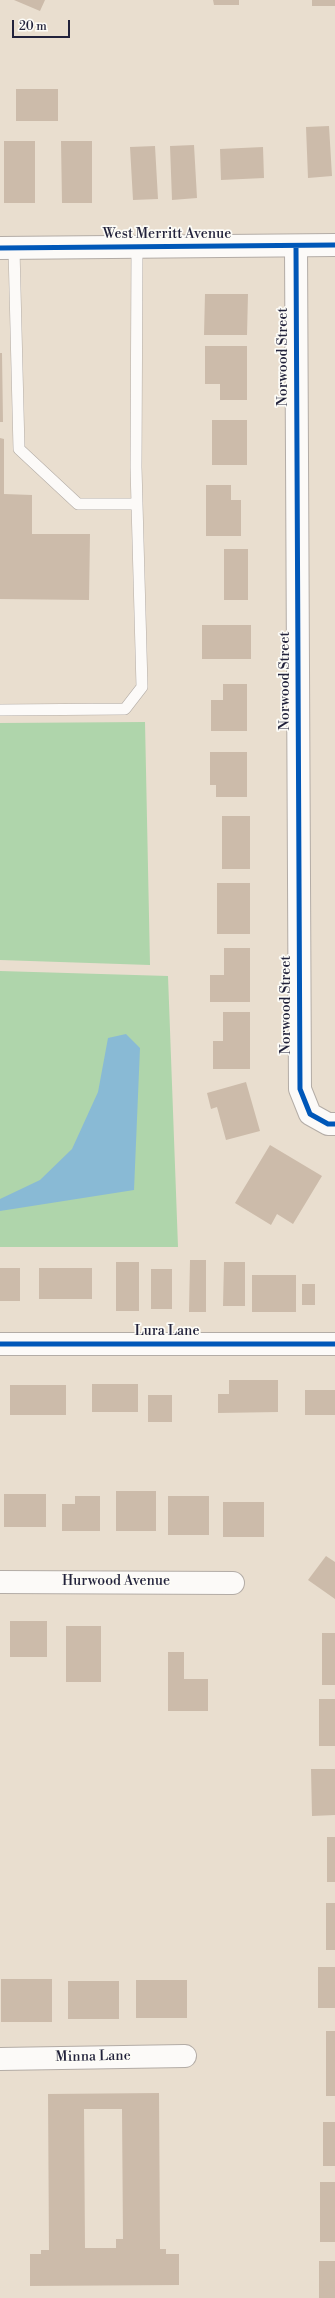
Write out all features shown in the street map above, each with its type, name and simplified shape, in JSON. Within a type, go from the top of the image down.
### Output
[{"type":"street","name":"West Merritt Avenue","points":[[7,248],[335,245]]},
{"type":"street","name":"Norwood Street","points":[[296,246],[300,1089],[310,1114],[328,1124],[335,1124]]},
{"type":"street","name":"Lura Lane","points":[[0,1344],[335,1344]]},
{"type":"street","name":"Hurwood Avenue","points":[[0,1582],[233,1583]]},
{"type":"street","name":"Minna Lane","points":[[0,2059],[185,2056]]},
{"type":"lane","points":[[0,710],[125,709],[142,687],[136,504],[137,247]]},
{"type":"lane","points":[[7,248],[19,449],[78,504],[136,504]]},
{"type":"green space","points":[[145,722],[150,965],[0,960],[0,723]]},
{"type":"green space","points":[[0,971],[168,976],[178,1247],[0,1247]]},
{"type":"water","points":[[126,1034],[140,1048],[134,1190],[0,1211],[0,1199],[40,1180],[72,1149],[98,1092],[108,1038]]},
{"type":"building","points":[[14,0],[45,0],[40,11]]},
{"type":"building","points":[[213,0],[239,0],[239,5],[214,5]]},
{"type":"building","points":[[312,0],[335,0],[335,6],[312,6]]},
{"type":"building","points":[[16,89],[58,89],[58,121],[16,121]]},
{"type":"building","points":[[329,126],[332,176],[308,178],[306,127]]},
{"type":"building","points":[[4,141],[35,141],[35,203],[4,203]]},
{"type":"building","points":[[61,141],[92,141],[92,203],[62,203]]},
{"type":"building","points":[[194,145],[197,198],[172,200],[170,146]]},
{"type":"building","points":[[155,146],[158,199],[133,200],[130,147]]},
{"type":"building","points":[[263,147],[264,178],[221,180],[220,149]]},
{"type":"building","points":[[205,294],[248,294],[247,335],[204,335]]},
{"type":"building","points":[[205,346],[247,346],[247,400],[220,400],[220,384],[205,384]]},
{"type":"building","points":[[0,353],[2,353],[3,422],[0,422]]},
{"type":"building","points":[[212,420],[247,420],[247,465],[212,465]]},
{"type":"building","points":[[0,438],[4,439],[4,494],[32,495],[32,534],[90,534],[89,600],[0,599]]},
{"type":"building","points":[[206,485],[231,485],[231,500],[241,500],[241,536],[206,536]]},
{"type":"building","points":[[224,549],[248,549],[248,600],[224,600]]},
{"type":"building","points":[[202,625],[251,625],[251,659],[202,659]]},
{"type":"building","points":[[223,684],[247,684],[247,731],[211,731],[211,700],[223,700]]},
{"type":"building","points":[[210,752],[247,752],[247,797],[216,797],[216,785],[210,785]]},
{"type":"building","points":[[222,816],[250,816],[250,869],[222,869]]},
{"type":"building","points":[[217,883],[250,883],[250,934],[217,934]]},
{"type":"building","points":[[224,948],[250,948],[250,1002],[210,1002],[210,975],[224,975]]},
{"type":"building","points":[[223,1012],[250,1012],[250,1069],[213,1069],[213,1041],[223,1041]]},
{"type":"building","points":[[246,1082],[260,1131],[226,1140],[217,1107],[211,1109],[207,1093]]},
{"type":"building","points":[[270,1145],[322,1176],[293,1224],[277,1214],[271,1225],[235,1203]]},
{"type":"building","points":[[190,1260],[206,1260],[206,1312],[189,1312]]},
{"type":"building","points":[[116,1262],[139,1262],[139,1311],[116,1311]]},
{"type":"building","points":[[224,1262],[245,1262],[245,1306],[223,1306]]},
{"type":"building","points":[[0,1268],[20,1268],[20,1301],[0,1301]]},
{"type":"building","points":[[39,1268],[92,1268],[92,1299],[39,1299]]},
{"type":"building","points":[[151,1269],[172,1269],[172,1309],[151,1309]]},
{"type":"building","points":[[252,1275],[296,1275],[296,1312],[252,1312]]},
{"type":"building","points":[[302,1284],[315,1284],[315,1305],[302,1305]]},
{"type":"building","points":[[229,1380],[278,1380],[278,1412],[218,1413],[218,1394],[229,1394]]},
{"type":"building","points":[[92,1384],[138,1384],[138,1412],[92,1412]]},
{"type":"building","points":[[10,1385],[66,1385],[66,1415],[10,1415]]},
{"type":"building","points":[[305,1390],[335,1390],[335,1415],[305,1415]]},
{"type":"building","points":[[148,1395],[172,1395],[172,1422],[148,1422]]},
{"type":"building","points":[[116,1491],[156,1491],[156,1531],[116,1531]]},
{"type":"building","points":[[4,1494],[46,1494],[46,1527],[4,1527]]},
{"type":"building","points":[[75,1496],[100,1496],[100,1531],[62,1531],[62,1504],[75,1504]]},
{"type":"building","points":[[168,1496],[209,1496],[209,1535],[168,1535]]},
{"type":"building","points":[[223,1502],[264,1502],[264,1537],[223,1537]]},
{"type":"building","points":[[326,1556],[335,1562],[335,1599],[308,1580]]},
{"type":"building","points":[[10,1621],[47,1621],[47,1657],[10,1657]]},
{"type":"building","points":[[66,1626],[101,1626],[101,1682],[66,1682]]},
{"type":"building","points":[[322,1633],[335,1633],[335,1685],[322,1685]]},
{"type":"building","points":[[168,1652],[184,1652],[184,1679],[208,1679],[208,1711],[168,1711]]},
{"type":"building","points":[[319,1699],[335,1699],[335,1746],[319,1746]]},
{"type":"building","points":[[311,1769],[335,1769],[335,1815],[312,1816]]},
{"type":"building","points":[[327,1837],[335,1837],[335,1882],[327,1882]]},
{"type":"building","points":[[326,1903],[335,1903],[335,1950],[326,1950]]},
{"type":"building","points":[[318,1967],[335,1967],[335,2008],[318,2008]]},
{"type":"building","points":[[1,1979],[52,1979],[52,2022],[1,2022]]},
{"type":"building","points":[[136,1980],[187,1980],[187,2018],[136,2018]]},
{"type":"building","points":[[68,1981],[119,1981],[119,2019],[68,2019]]},
{"type":"building","points":[[326,2031],[335,2031],[335,2096],[326,2096]]},
{"type":"building","points":[[159,2093],[160,2249],[166,2249],[166,2254],[179,2254],[179,2285],[30,2286],[30,2254],[41,2254],[41,2250],[49,2250],[48,2094]],"holes":[[[84,2109],[122,2109],[123,2239],[116,2239],[116,2248],[85,2248]]]},
{"type":"building","points":[[323,2122],[335,2122],[335,2166],[323,2166]]},
{"type":"building","points":[[320,2182],[335,2182],[335,2242],[320,2242]]},
{"type":"building","points":[[319,2261],[335,2261],[335,2298],[319,2298]]},
{"type":"cycle path","points":[[0,248],[335,245]]},
{"type":"cycle path","points":[[296,246],[300,1089],[310,1114],[328,1124],[335,1124]]},
{"type":"cycle path","points":[[0,1344],[335,1344]]}]
